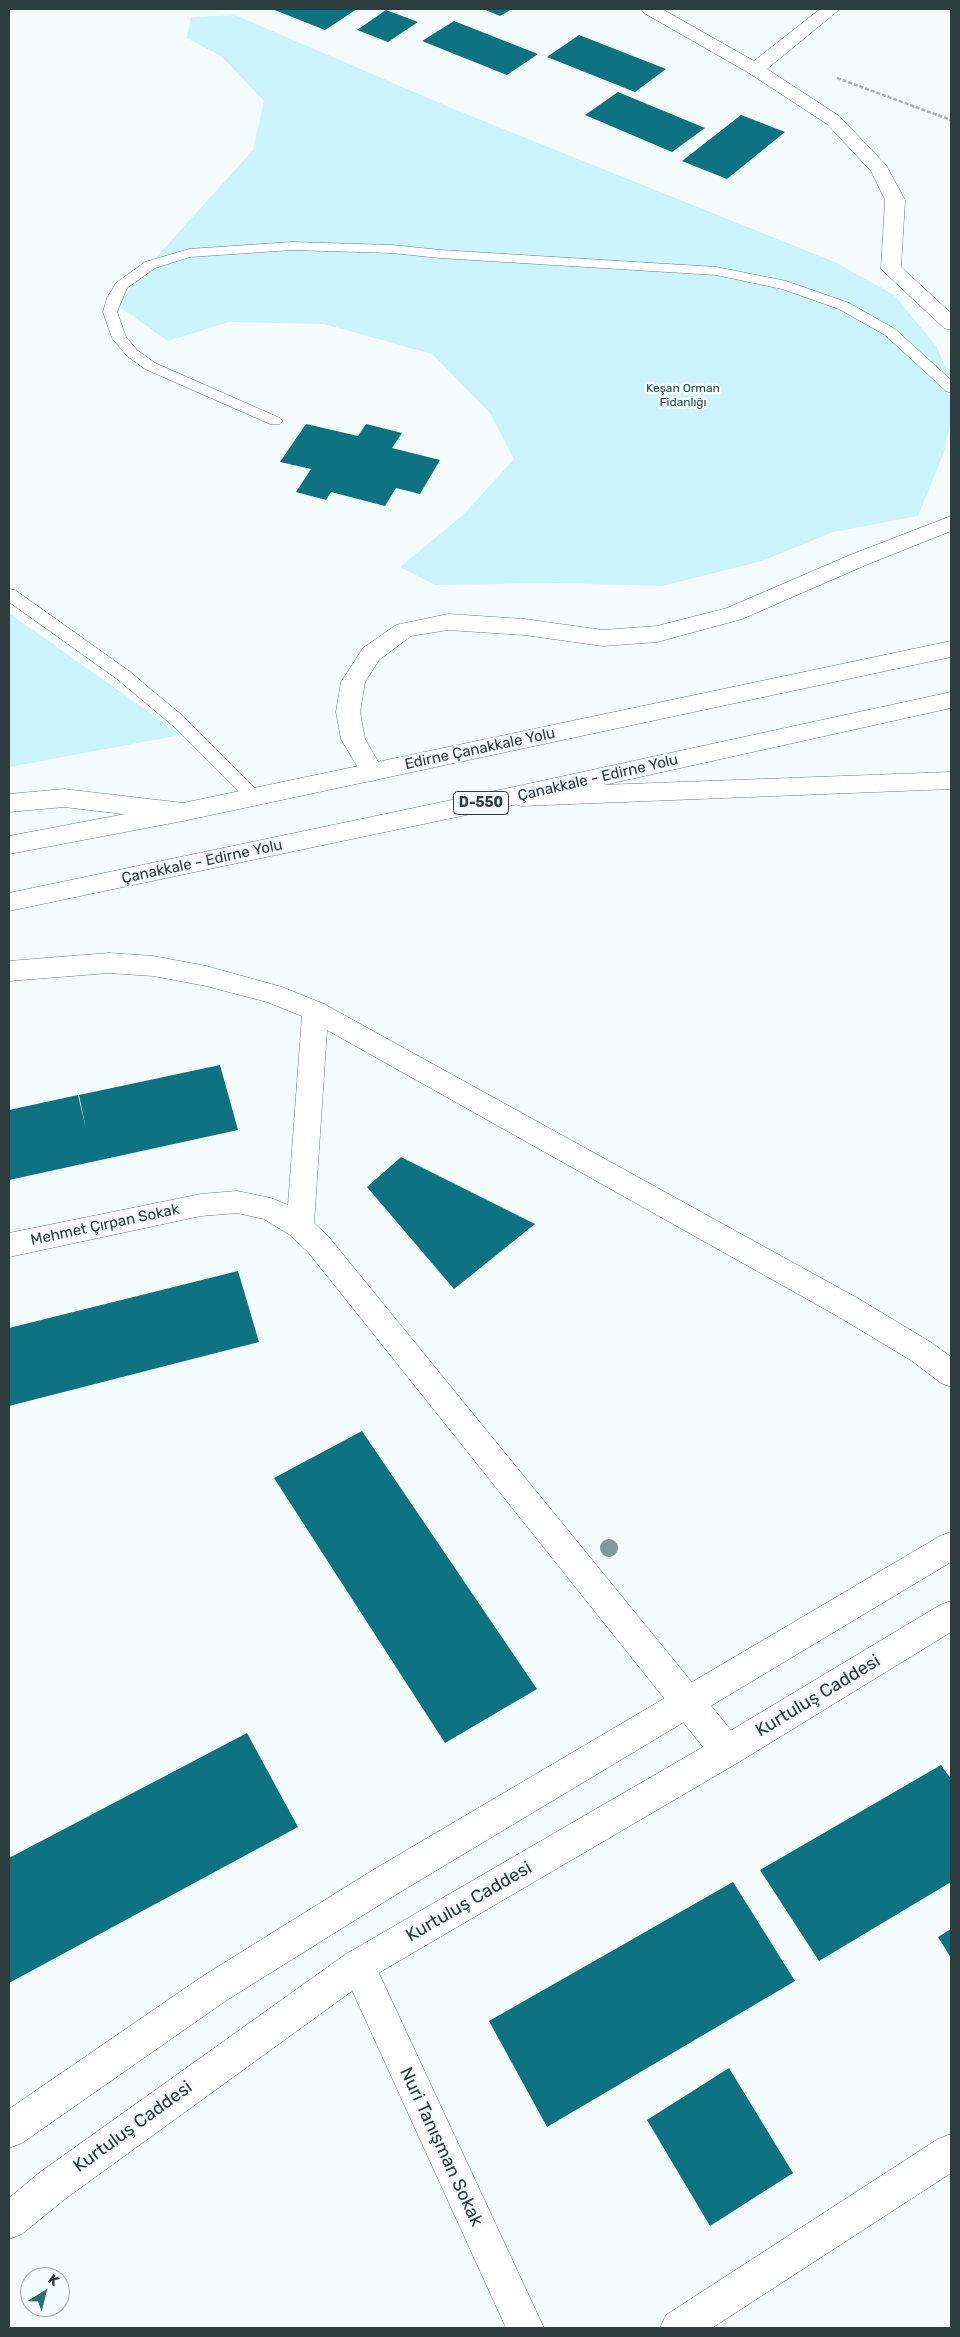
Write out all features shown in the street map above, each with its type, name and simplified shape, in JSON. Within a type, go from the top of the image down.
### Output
[{"type":"main road","points":[[650,9],[755,69],[833,120],[879,169],[895,200],[891,269],[923,296],[951,324]]},
{"type":"main road","points":[[755,69],[831,9]]},
{"type":"main road","points":[[372,772],[353,739],[348,712],[353,682],[371,654],[404,630],[448,622],[524,627],[603,638],[657,634],[734,614],[858,560],[951,524]]},
{"type":"main road","name":"Edirne Çanakkale Yolu","points":[[9,845],[183,812],[951,649]]},
{"type":"main road","name":"Çanakkale - Edirne Yolu","points":[[9,902],[509,797],[951,700]]},
{"type":"main road","points":[[509,797],[951,780]]},
{"type":"main road","points":[[9,803],[64,798],[183,812]]},
{"type":"main road","points":[[9,972],[55,966],[109,963],[153,966],[206,976],[273,994],[315,1011],[849,1308],[915,1348],[951,1374]]},
{"type":"main road","points":[[300,1227],[315,1011]]},
{"type":"main road","name":"Mehmet Çırpan Sokak","points":[[9,1245],[201,1205],[236,1202],[271,1209],[300,1227],[318,1244],[688,1700],[727,1751]]},
{"type":"main road","points":[[9,2130],[215,1988],[393,1877],[688,1700],[951,1546]]},
{"type":"main road","name":"Kurtuluş Caddesi","points":[[9,2221],[52,2186],[358,1966],[727,1751],[951,1615]]},
{"type":"main road","name":"Nuri Tanışman Sokak","points":[[358,1966],[525,2328]]},
{"type":"main road","points":[[679,2328],[951,2152]]},
{"type":"lane","points":[[275,421],[150,366],[132,353],[119,338],[110,312],[114,298],[121,286],[150,265],[189,253],[292,246],[392,249],[440,254],[716,271],[786,285],[844,306],[890,332],[951,388]]},
{"type":"lane","points":[[9,594],[123,675],[185,727],[254,797]]},
{"type":"path","points":[[837,78],[951,120]]},
{"type":"green space","name":"Keşan Orman Fidanlığı","points":[[235,15],[449,107],[837,263],[894,295],[937,347],[951,381],[951,421],[944,452],[918,516],[833,532],[762,561],[662,586],[558,583],[435,585],[400,567],[464,514],[514,459],[490,413],[432,354],[324,324],[229,322],[168,341],[117,305],[160,253],[253,150],[264,101],[222,57],[187,38],[191,17]]},
{"type":"green space","points":[[9,613],[181,735],[9,767]]},
{"type":"building","points":[[272,9],[357,9],[325,30]]},
{"type":"building","points":[[483,9],[512,9],[500,16]]},
{"type":"building","points":[[386,10],[418,22],[388,42],[357,30]]},
{"type":"building","points":[[454,21],[538,54],[507,75],[422,41]]},
{"type":"building","points":[[579,35],[666,69],[635,92],[547,57]]},
{"type":"building","points":[[618,92],[705,128],[672,152],[585,115]]},
{"type":"building","points":[[741,115],[785,132],[727,179],[682,161]]},
{"type":"building","points":[[306,424],[358,436],[366,424],[402,433],[392,448],[440,460],[420,494],[396,488],[385,506],[331,492],[326,500],[296,492],[311,469],[280,462]]},
{"type":"building","points":[[220,1065],[238,1130],[9,1180],[9,1110],[78,1095],[86,1129],[79,1095]]},
{"type":"building","points":[[401,1157],[535,1224],[454,1289],[367,1187]]},
{"type":"building","points":[[238,1271],[259,1342],[9,1406],[9,1328]]},
{"type":"building","points":[[362,1431],[537,1689],[445,1743],[274,1478]]},
{"type":"building","points":[[247,1733],[298,1827],[9,1983],[9,1858]]},
{"type":"building","points":[[941,1765],[951,1779],[951,1882],[819,1961],[760,1870]]},
{"type":"building","points":[[733,1882],[795,1981],[547,2127],[489,2021]]},
{"type":"building","points":[[951,1929],[951,1958],[938,1937]]},
{"type":"building","points":[[729,2068],[793,2173],[710,2226],[647,2120]]}]
